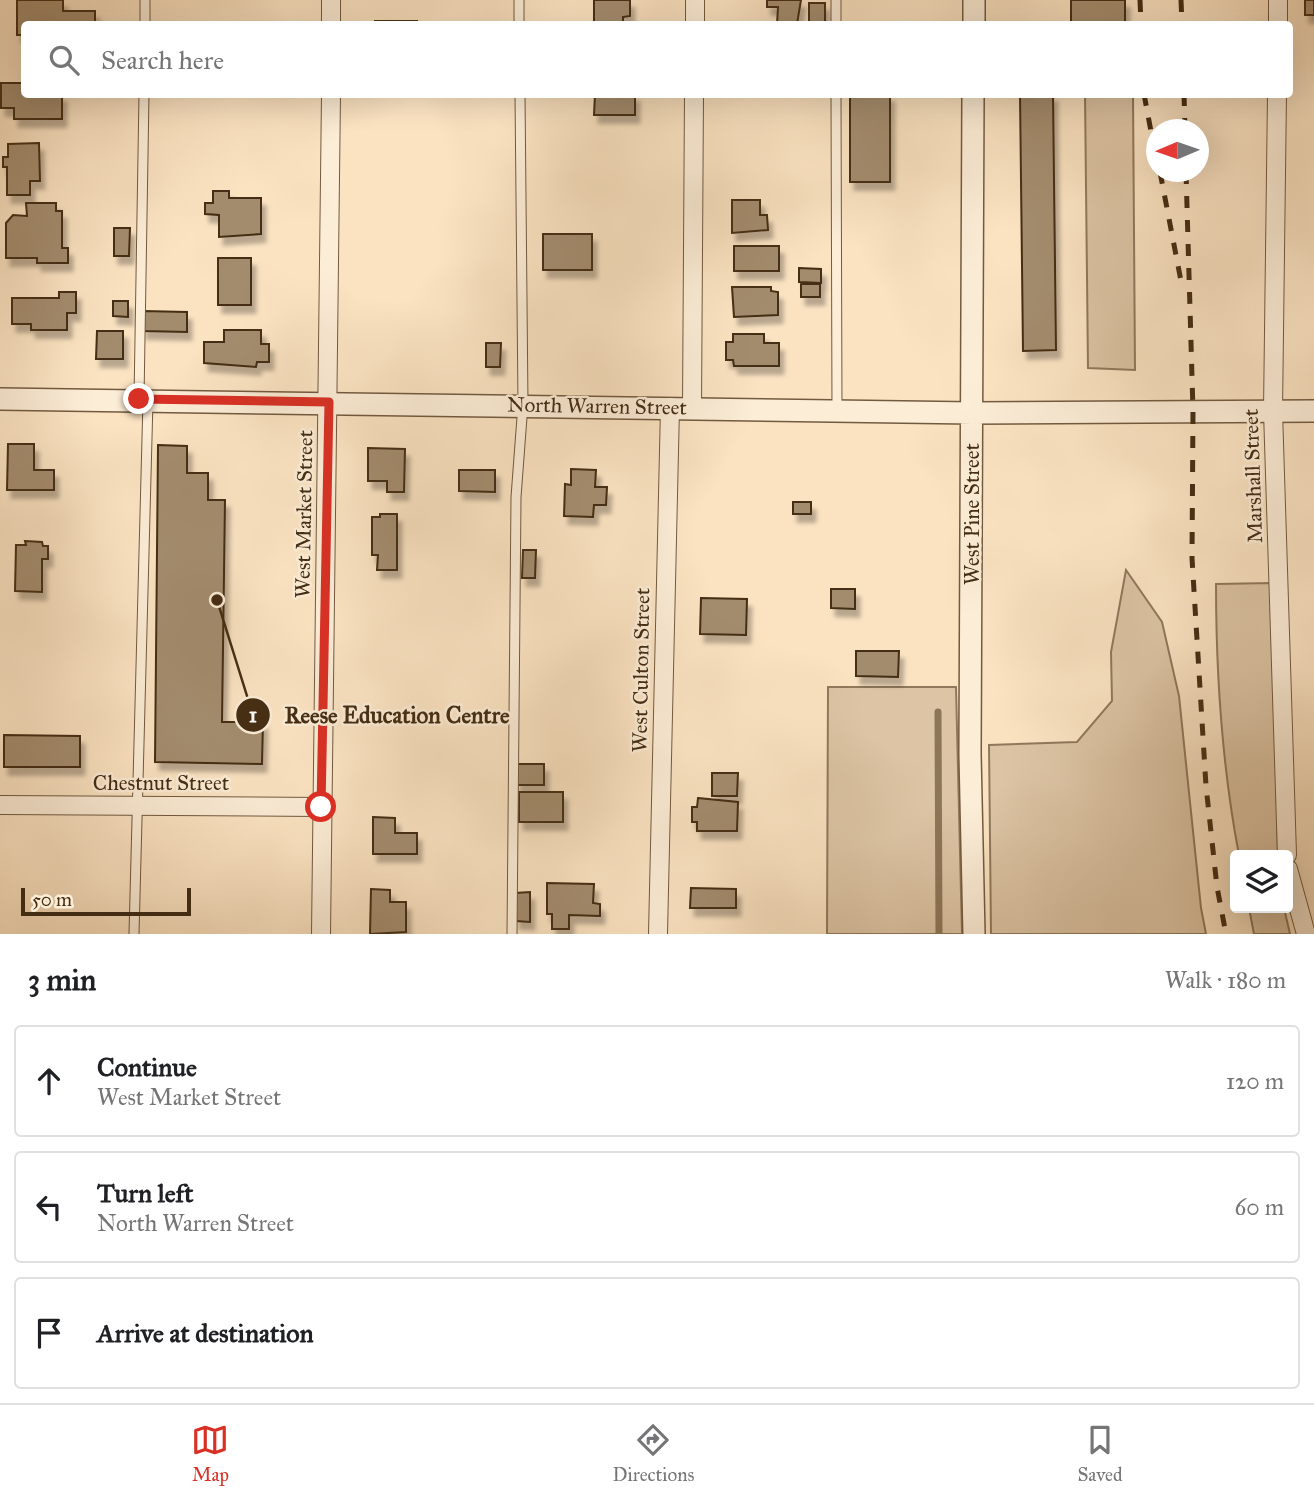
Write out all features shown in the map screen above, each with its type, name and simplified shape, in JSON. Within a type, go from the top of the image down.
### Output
[{"type":"street","points":[[331,0],[331,21]]},
{"type":"street","points":[[695,0],[695,21]]},
{"type":"street","points":[[974,0],[974,21]]},
{"type":"street","points":[[1278,21],[1279,0]]},
{"type":"street","name":"West Market Street","points":[[321,934],[331,98]]},
{"type":"street","points":[[692,407],[694,98]]},
{"type":"street","name":"West Pine Street","points":[[973,98],[970,754],[974,934]]},
{"type":"street","name":"Marshall Street","points":[[1277,98],[1273,411],[1287,850]]},
{"type":"street","name":"North Warren Street","points":[[0,399],[523,404],[973,413],[1314,411]]},
{"type":"street","name":"West Culton Street","points":[[658,934],[670,407]]},
{"type":"street","name":"Chestnut Street","points":[[0,805],[321,807]]},
{"type":"street","points":[[1293,887],[1306,934]]},
{"type":"lane","points":[[145,0],[145,21]]},
{"type":"lane","points":[[519,0],[519,21]]},
{"type":"lane","points":[[836,0],[836,21]]},
{"type":"lane","points":[[134,934],[143,399],[144,98]]},
{"type":"lane","points":[[512,934],[516,496],[523,404],[520,98]]},
{"type":"lane","points":[[836,98],[837,411]]},
{"type":"shaded area","points":[[1085,98],[1133,98],[1135,370],[1088,368]]},
{"type":"shaded area","points":[[1126,570],[1162,622],[1179,696],[1206,934],[991,934],[989,745],[1077,742],[1112,701],[1111,652]]},
{"type":"shaded area","points":[[1272,583],[1278,850],[1238,850],[1221,720],[1216,584]]},
{"type":"shaded area","points":[[828,687],[956,687],[962,934],[827,934]]},
{"type":"shaded area","points":[[1250,913],[1285,913],[1290,934],[1254,934]]},
{"type":"building","points":[[17,0],[63,0],[63,11],[95,11],[95,21],[21,21],[21,35],[17,35]]},
{"type":"building","points":[[594,0],[630,0],[630,16],[623,17],[623,21],[594,21]]},
{"type":"building","points":[[767,0],[801,0],[798,21],[777,21],[778,7],[767,7]]},
{"type":"building","points":[[1071,0],[1125,0],[1125,21],[1071,21]]},
{"type":"building","points":[[1305,0],[1314,0],[1314,15],[1305,15]]},
{"type":"building","points":[[809,3],[825,3],[825,21],[809,21]]},
{"type":"building","points":[[1,83],[21,83],[21,98],[62,98],[62,119],[14,119],[14,108],[1,108]]},
{"type":"building","points":[[595,98],[635,98],[635,115],[594,115]]},
{"type":"building","points":[[850,98],[890,98],[890,182],[850,182]]},
{"type":"building","points":[[1020,98],[1053,98],[1056,350],[1023,351]]},
{"type":"building","points":[[39,143],[40,181],[30,181],[30,195],[7,195],[7,167],[3,167],[3,157],[8,157],[8,144]]},
{"type":"building","points":[[213,191],[229,191],[229,198],[261,198],[261,234],[219,237],[219,215],[205,214],[205,203],[213,203]]},
{"type":"building","points":[[732,200],[760,200],[760,215],[767,215],[768,230],[732,233]]},
{"type":"building","points":[[26,203],[56,203],[56,211],[62,211],[62,248],[68,248],[68,263],[37,263],[37,258],[6,258],[6,223],[13,215],[27,216]]},
{"type":"building","points":[[114,228],[130,228],[129,256],[114,256]]},
{"type":"building","points":[[543,234],[592,234],[592,270],[543,270]]},
{"type":"building","points":[[734,246],[779,246],[779,271],[734,271]]},
{"type":"building","points":[[218,258],[251,258],[251,305],[218,305]]},
{"type":"building","points":[[799,268],[821,269],[821,283],[799,282]]},
{"type":"building","points":[[801,284],[820,284],[820,297],[801,297]]},
{"type":"building","points":[[732,287],[771,287],[771,291],[778,292],[778,315],[734,317]]},
{"type":"building","points":[[59,292],[76,292],[76,313],[67,313],[67,330],[31,330],[31,324],[12,324],[12,298],[59,298]]},
{"type":"building","points":[[113,301],[128,301],[128,317],[113,316]]},
{"type":"building","points":[[143,311],[187,312],[187,332],[142,331]]},
{"type":"building","points":[[224,330],[261,330],[261,344],[269,344],[269,362],[257,362],[256,367],[204,363],[204,342],[224,342]]},
{"type":"building","points":[[97,331],[123,331],[123,359],[96,359]]},
{"type":"building","points":[[733,334],[764,334],[764,343],[779,343],[779,366],[734,366],[733,360],[726,360],[726,342],[733,342]]},
{"type":"building","points":[[486,343],[501,343],[500,367],[486,367]]},
{"type":"building","points":[[8,444],[34,444],[34,470],[54,470],[54,490],[7,490]]},
{"type":"building","points":[[158,445],[187,446],[187,473],[208,473],[208,500],[225,500],[222,722],[263,722],[262,764],[155,762]]},
{"type":"building","points":[[368,448],[405,449],[404,492],[387,492],[387,481],[368,481]]},
{"type":"building","points":[[571,469],[596,470],[595,487],[607,487],[606,505],[594,505],[593,517],[564,516],[565,484],[571,485]]},
{"type":"building","points":[[459,470],[495,470],[495,492],[459,491]]},
{"type":"building","points":[[793,502],[811,502],[811,514],[793,514]]},
{"type":"building","points":[[380,514],[397,514],[397,570],[377,570],[378,555],[372,555],[372,517],[380,517]]},
{"type":"building","points":[[25,541],[42,542],[43,546],[48,546],[48,559],[42,559],[42,592],[15,591],[16,545],[26,545]]},
{"type":"building","points":[[523,550],[536,550],[535,578],[522,578]]},
{"type":"building","points":[[831,589],[855,589],[855,609],[831,608]]},
{"type":"building","points":[[701,598],[747,599],[746,635],[700,634]]},
{"type":"building","points":[[856,651],[899,651],[898,677],[856,676]]},
{"type":"building","points":[[4,735],[80,736],[80,767],[4,767]]},
{"type":"building","points":[[516,764],[544,764],[544,785],[516,785]]},
{"type":"building","points":[[712,773],[738,773],[737,796],[712,796]]},
{"type":"building","points":[[519,792],[563,792],[563,822],[519,822]]},
{"type":"building","points":[[698,798],[738,802],[737,831],[697,831],[697,822],[692,822],[692,807],[697,807]]},
{"type":"building","points":[[373,817],[395,818],[395,833],[417,833],[417,854],[373,854]]},
{"type":"building","points":[[547,883],[594,884],[593,903],[600,904],[600,916],[569,915],[569,929],[552,929],[552,914],[547,914]]},
{"type":"building","points":[[691,888],[736,889],[736,908],[690,908]]},
{"type":"building","points":[[371,889],[390,890],[390,902],[406,902],[406,932],[370,934]]},
{"type":"building","points":[[530,892],[530,922],[515,921],[515,893]]},
{"type":"waterway","points":[[938,712],[939,934]]},
{"type":"railway","points":[[1140,0],[1141,21]]},
{"type":"railway","points":[[1181,0],[1182,21]]},
{"type":"railway","points":[[1145,98],[1149,119]]},
{"type":"railway","points":[[1184,98],[1185,119]]},
{"type":"railway","points":[[1162,182],[1181,281]]},
{"type":"railway","points":[[1186,182],[1193,411],[1192,558],[1206,786],[1217,887],[1226,934]]},
{"type":"place","name":"Reese Education Centre","points":[[217,600]]},
{"type":"route","points":[[139,399],[329,402],[321,807]]}]
